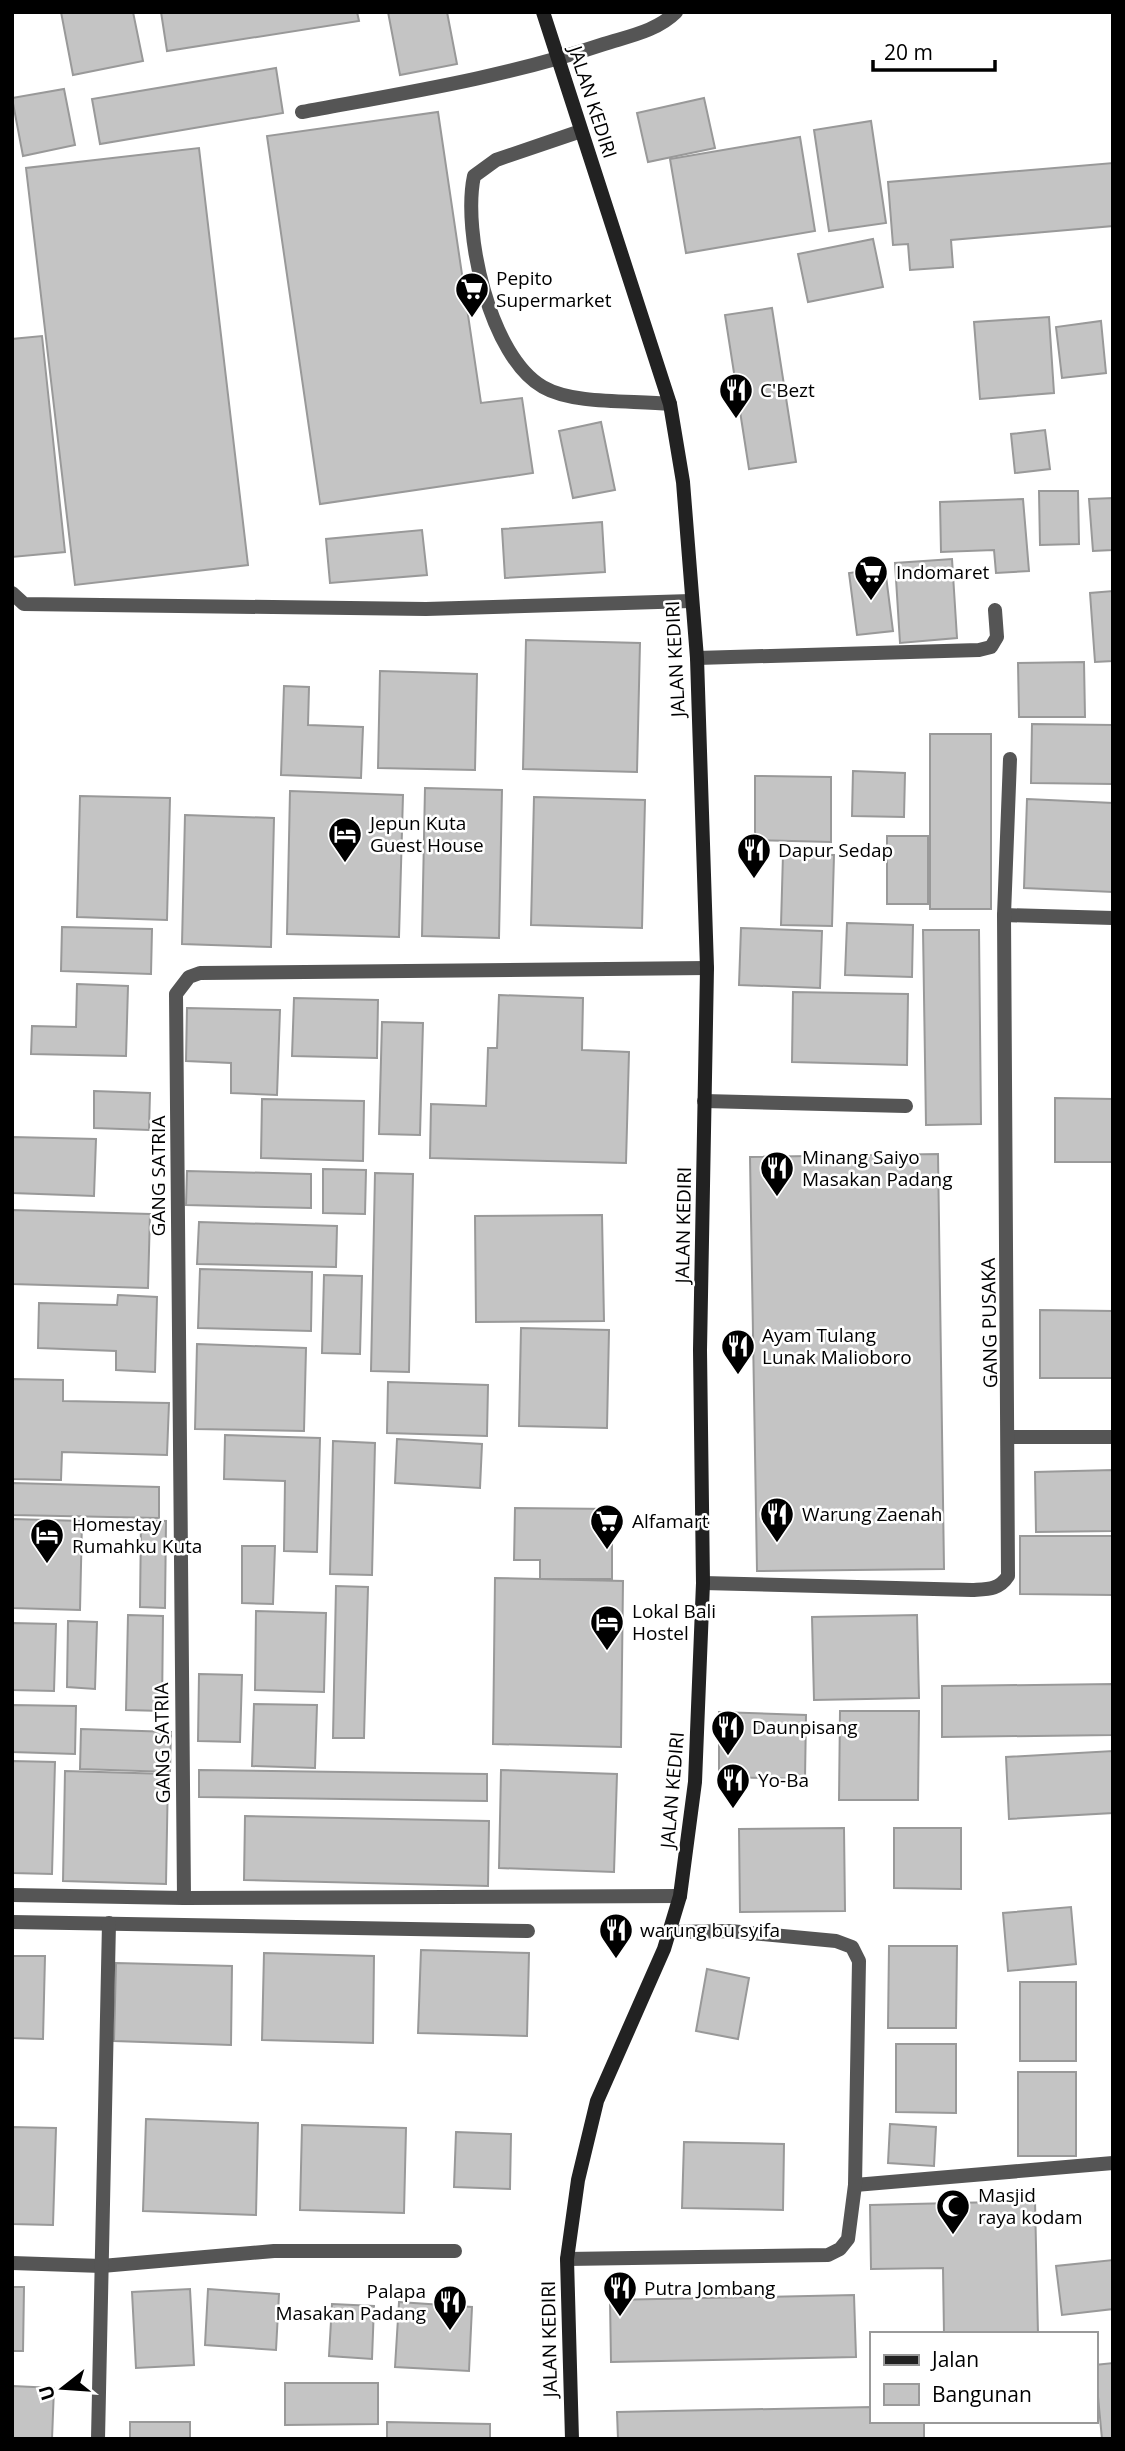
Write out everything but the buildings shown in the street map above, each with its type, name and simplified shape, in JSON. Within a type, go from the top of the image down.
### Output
[{"type":"main road","name":"JALAN KEDIRI","points":[[543,12],[631,275],[670,404],[683,482],[697,658],[707,968],[700,1350],[703,1583],[695,1782],[680,1896],[669,1932],[597,2101],[578,2180],[567,2259],[572,2439]]},
{"type":"street","points":[[302,112],[480,79],[559,59],[662,25],[676,12]]},
{"type":"street","points":[[581,131],[496,160],[474,176],[471,190],[475,242],[491,310],[516,364],[542,387],[571,396],[670,404]]},
{"type":"street","points":[[12,593],[24,604],[426,610],[691,601]]},
{"type":"street","points":[[697,658],[979,650],[991,647],[997,637],[995,610]]},
{"type":"street","name":"GANG PUSAKA","points":[[703,1583],[972,1590],[998,1586],[1008,1576],[1004,915],[1010,759]]},
{"type":"street","points":[[1004,915],[1113,918]]},
{"type":"street","name":"GANG SATRIA","points":[[184,1898],[176,994],[189,976],[200,973],[707,968]]},
{"type":"street","points":[[704,1101],[906,1106]]},
{"type":"street","points":[[1009,1437],[1113,1437]]},
{"type":"street","points":[[12,1895],[184,1898],[680,1896]]},
{"type":"street","points":[[12,1922],[528,1931]]},
{"type":"street","points":[[99,2439],[109,1923]]},
{"type":"street","points":[[567,2259],[828,2255],[840,2249],[848,2239],[855,2185],[859,1961],[852,1947],[836,1941],[730,1931],[669,1932]]},
{"type":"street","points":[[855,2185],[1113,2163]]},
{"type":"street","points":[[12,2263],[102,2266],[274,2252],[455,2251]]},
{"type":"place","name":"Pepito Supermarket","points":[[472,319]]},
{"type":"place","name":"C'Bezt","points":[[736,420]]},
{"type":"place","name":"Indomaret","points":[[871,602]]},
{"type":"place","name":"Jepun Kuta Guest House","points":[[345,864]]},
{"type":"place","name":"Dapur Sedap","points":[[754,880]]},
{"type":"place","name":"Minang Saiyo Masakan Padang","points":[[777,1198]]},
{"type":"place","name":"Ayam Tulang Lunak Malioboro","points":[[738,1376]]},
{"type":"place","name":"Warung Zaenah","points":[[777,1544]]},
{"type":"place","name":"Alfamart","points":[[607,1551]]},
{"type":"place","name":"Homestay Rumahku Kuta","points":[[47,1565]]},
{"type":"place","name":"Lokal Bali Hostel","points":[[607,1652]]},
{"type":"place","name":"Daunpisang","points":[[728,1757]]},
{"type":"place","name":"Yo-Ba","points":[[733,1810]]},
{"type":"place","name":"warung bu syifa","points":[[616,1960]]},
{"type":"place","name":"Masjid raya kodam","points":[[953,2236]]},
{"type":"place","name":"Putra Jombang","points":[[620,2318]]},
{"type":"place","name":"Palapa Masakan Padang","points":[[450,2332]]}]
